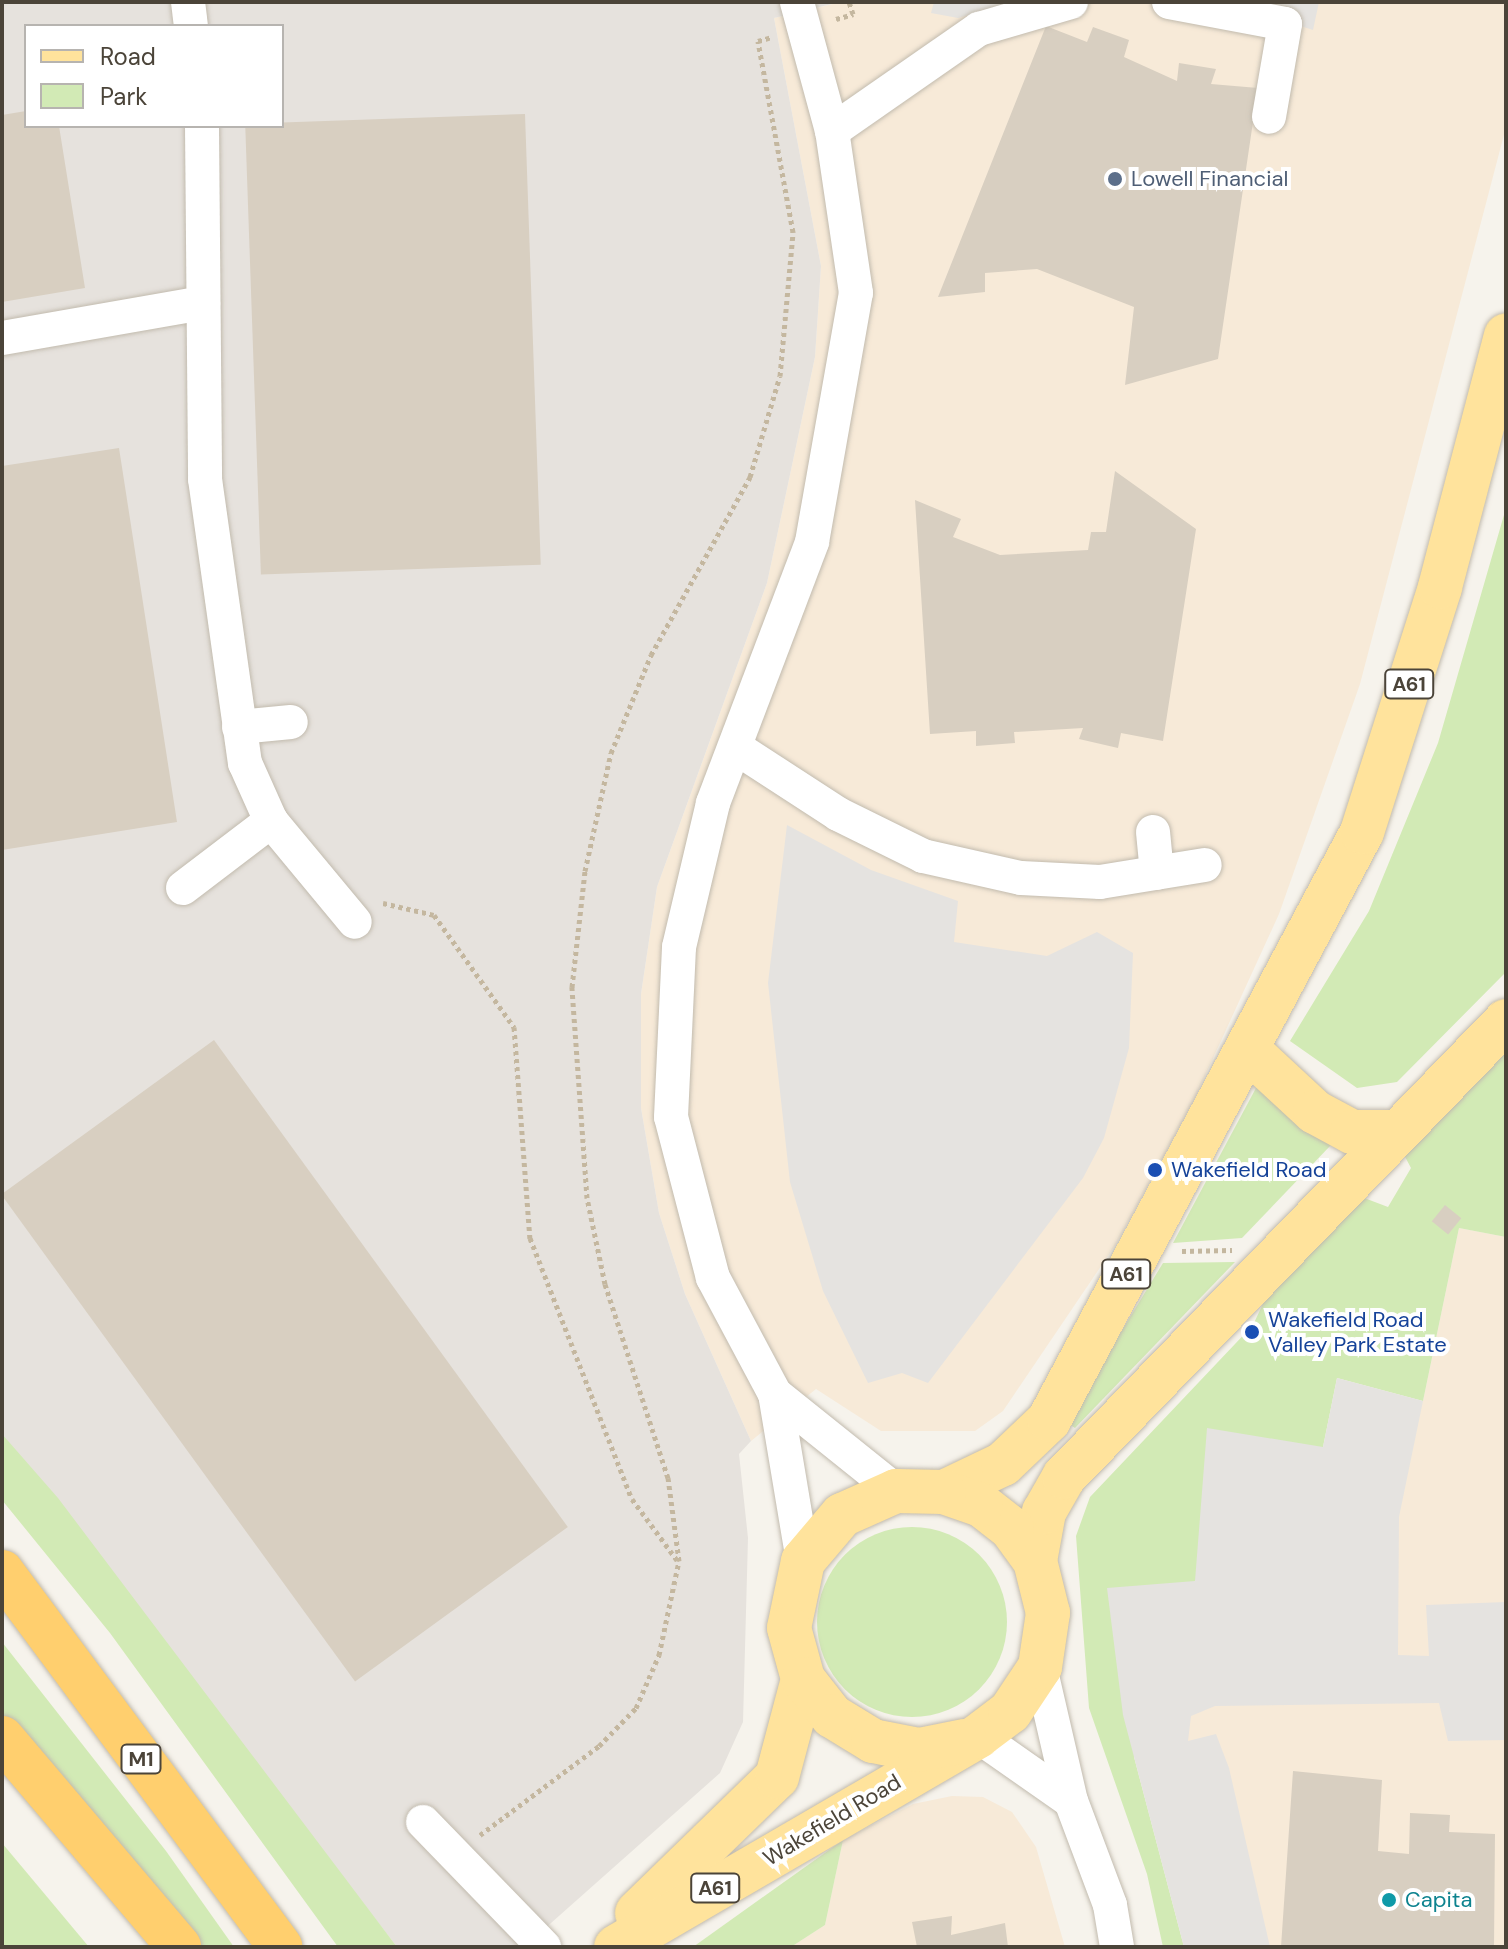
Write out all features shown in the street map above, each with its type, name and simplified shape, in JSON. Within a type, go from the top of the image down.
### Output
[{"type":"highway","name":"M1","points":[[2,1572],[281,1947]]},
{"type":"highway","points":[[2,1738],[179,1947]]},
{"type":"main road","name":"A61","points":[[944,1492],[1003,1464],[1049,1420],[1362,832],[1440,587],[1506,335]]},
{"type":"main road","name":"Wakefield Road","points":[[616,1947],[1010,1712],[1040,1667],[1048,1613],[1035,1561],[1044,1512],[1064,1477],[1269,1268],[1395,1132],[1506,1021]]},
{"type":"main road","points":[[1248,1050],[1315,1112],[1352,1132],[1395,1132]]},
{"type":"main road","name":"Wakefield Road","points":[[971,1738],[919,1750],[873,1741],[832,1716],[803,1679],[789,1628],[803,1561],[842,1515],[896,1491],[944,1492],[981,1505],[1035,1561]]},
{"type":"main road","name":"A61","points":[[600,1947],[777,1777],[803,1679]]},
{"type":"street","points":[[188,2],[191,24]]},
{"type":"street","points":[[832,131],[979,29],[1071,2]]},
{"type":"street","points":[[1169,2],[1285,24],[1269,117]]},
{"type":"street","points":[[801,15],[832,131],[856,293],[812,542],[713,803],[679,947],[671,1117],[713,1278],[775,1394],[803,1561]]},
{"type":"street","points":[[202,128],[205,479],[245,763],[271,821],[347,913]]},
{"type":"street","points":[[2,338],[203,303]]},
{"type":"street","points":[[239,727],[291,722]]},
{"type":"street","points":[[735,747],[838,814],[923,856],[1021,878],[1100,882],[1205,865]]},
{"type":"street","points":[[183,888],[271,821]]},
{"type":"street","points":[[1153,832],[1157,873]]},
{"type":"street","points":[[775,1394],[896,1491]]},
{"type":"street","points":[[1040,1667],[1071,1801],[1110,1905],[1117,1947]]},
{"type":"street","points":[[971,1738],[1071,1801]]},
{"type":"street","points":[[423,1822],[544,1947]]},
{"type":"path","points":[[347,913],[366,899],[434,915],[514,1027],[530,1238],[632,1499],[679,1561]]},
{"type":"path","points":[[1144,1239],[1170,1252],[1247,1249],[1269,1268]]},
{"type":"shaded area","points":[[2,2],[840,2],[774,18],[821,266],[815,357],[767,583],[657,887],[641,994],[641,1108],[659,1213],[685,1294],[751,1441],[739,1454],[748,1538],[743,1722],[720,1773],[524,1947],[397,1947],[2,1434]]},
{"type":"shaded area","points":[[841,2],[1506,2],[1506,127],[1360,684],[1279,914],[1193,1102],[1116,1244],[1003,1411],[975,1431],[881,1431],[816,1389],[751,1441],[685,1294],[659,1213],[641,1108],[641,994],[657,887],[767,583],[815,357],[821,266],[774,18]]},
{"type":"shaded area","points":[[934,2],[1012,2],[958,18],[931,13]]},
{"type":"shaded area","points":[[1225,2],[1319,2],[1313,30]]},
{"type":"shaded area","points":[[787,825],[871,870],[958,901],[954,942],[1047,956],[1097,932],[1133,953],[1129,1048],[1104,1138],[1083,1178],[928,1383],[902,1373],[868,1383],[823,1291],[790,1182],[768,983]]},
{"type":"shaded area","points":[[1459,1228],[1506,1237],[1506,1947],[1184,1947],[1177,1897],[1195,1581],[1423,1401]]},
{"type":"shaded area","points":[[1337,1378],[1423,1401],[1399,1517],[1398,1655],[1429,1656],[1426,1605],[1506,1602],[1506,1740],[1448,1741],[1439,1703],[1215,1706],[1191,1716],[1188,1741],[1216,1734],[1229,1768],[1270,1947],[1184,1947],[1123,1715],[1107,1588],[1195,1581],[1207,1428],[1323,1447]]},
{"type":"shaded area","points":[[952,1796],[983,1797],[1012,1812],[1036,1847],[1065,1947],[791,1947],[825,1925],[843,1840],[913,1804]]},
{"type":"green space","points":[[1506,508],[1506,972],[1397,1082],[1357,1088],[1290,1041],[1369,911],[1438,743]]},
{"type":"green space","points":[[1506,1045],[1506,1237],[1459,1228],[1423,1401],[1337,1378],[1323,1447],[1195,1581],[1134,1757],[1184,1947],[1163,1947],[1147,1874],[1089,1708],[1076,1536],[1090,1497],[1253,1325],[1268,1293],[1359,1196],[1388,1207],[1411,1168],[1403,1153]]},
{"type":"green space","points":[[1265,1086],[1331,1145],[1242,1238],[1173,1243],[1256,1088]]},
{"type":"green space","points":[[1235,1262],[1075,1428],[1066,1422],[1163,1263]]},
{"type":"green space","points":[[2,1434],[58,1498],[397,1947],[338,1947],[110,1633],[2,1500]]},
{"type":"green space","points":[[912,1527],[948,1534],[979,1555],[1000,1586],[1007,1622],[1000,1658],[979,1689],[948,1710],[912,1717],[876,1710],[845,1689],[824,1658],[817,1622],[824,1586],[845,1555],[876,1534]]},
{"type":"green space","points":[[2,1642],[166,1851],[234,1947],[203,1947],[2,1716]]},
{"type":"green space","points":[[843,1840],[825,1925],[791,1947],[693,1947]]},
{"type":"green space","points":[[2,1843],[89,1947],[2,1947]]},
{"type":"building","name":"Lowell Financial","points":[[1046,26],[1087,42],[1093,27],[1129,40],[1124,57],[1177,81],[1179,63],[1216,69],[1211,84],[1258,88],[1218,359],[1125,385],[1134,307],[1037,269],[985,273],[985,292],[938,297]]},
{"type":"building","points":[[24,111],[24,128],[59,128],[85,288],[2,302],[2,115]]},
{"type":"building","points":[[525,114],[541,565],[261,574],[245,128],[284,128],[284,122]]},
{"type":"building","points":[[119,448],[177,822],[2,850],[2,466]]},
{"type":"building","points":[[1115,471],[1196,529],[1163,741],[1121,733],[1118,748],[1079,739],[1083,728],[1014,732],[1015,743],[976,746],[976,731],[930,734],[915,500],[961,519],[953,537],[1000,555],[1088,550],[1091,532],[1106,532]]},
{"type":"building","points":[[214,1040],[568,1527],[355,1682],[2,1196]]},
{"type":"building","points":[[1445,1205],[1461,1218],[1448,1235],[1432,1221]]},
{"type":"building","name":"Capita","points":[[1293,1771],[1382,1780],[1378,1851],[1409,1854],[1410,1813],[1450,1815],[1449,1832],[1495,1834],[1494,1947],[1281,1947]]},
{"type":"building","points":[[952,1916],[951,1935],[1005,1923],[1008,1947],[917,1947],[912,1922]]},
{"type":"place","name":"Lowell Financial","points":[[1115,179]]},
{"type":"place","name":"Wakefield Road","points":[[1155,1170]]},
{"type":"place","name":"Wakefield Road Valley Park Estate","points":[[1252,1332]]},
{"type":"place","name":"Capita","points":[[1389,1900]]}]
